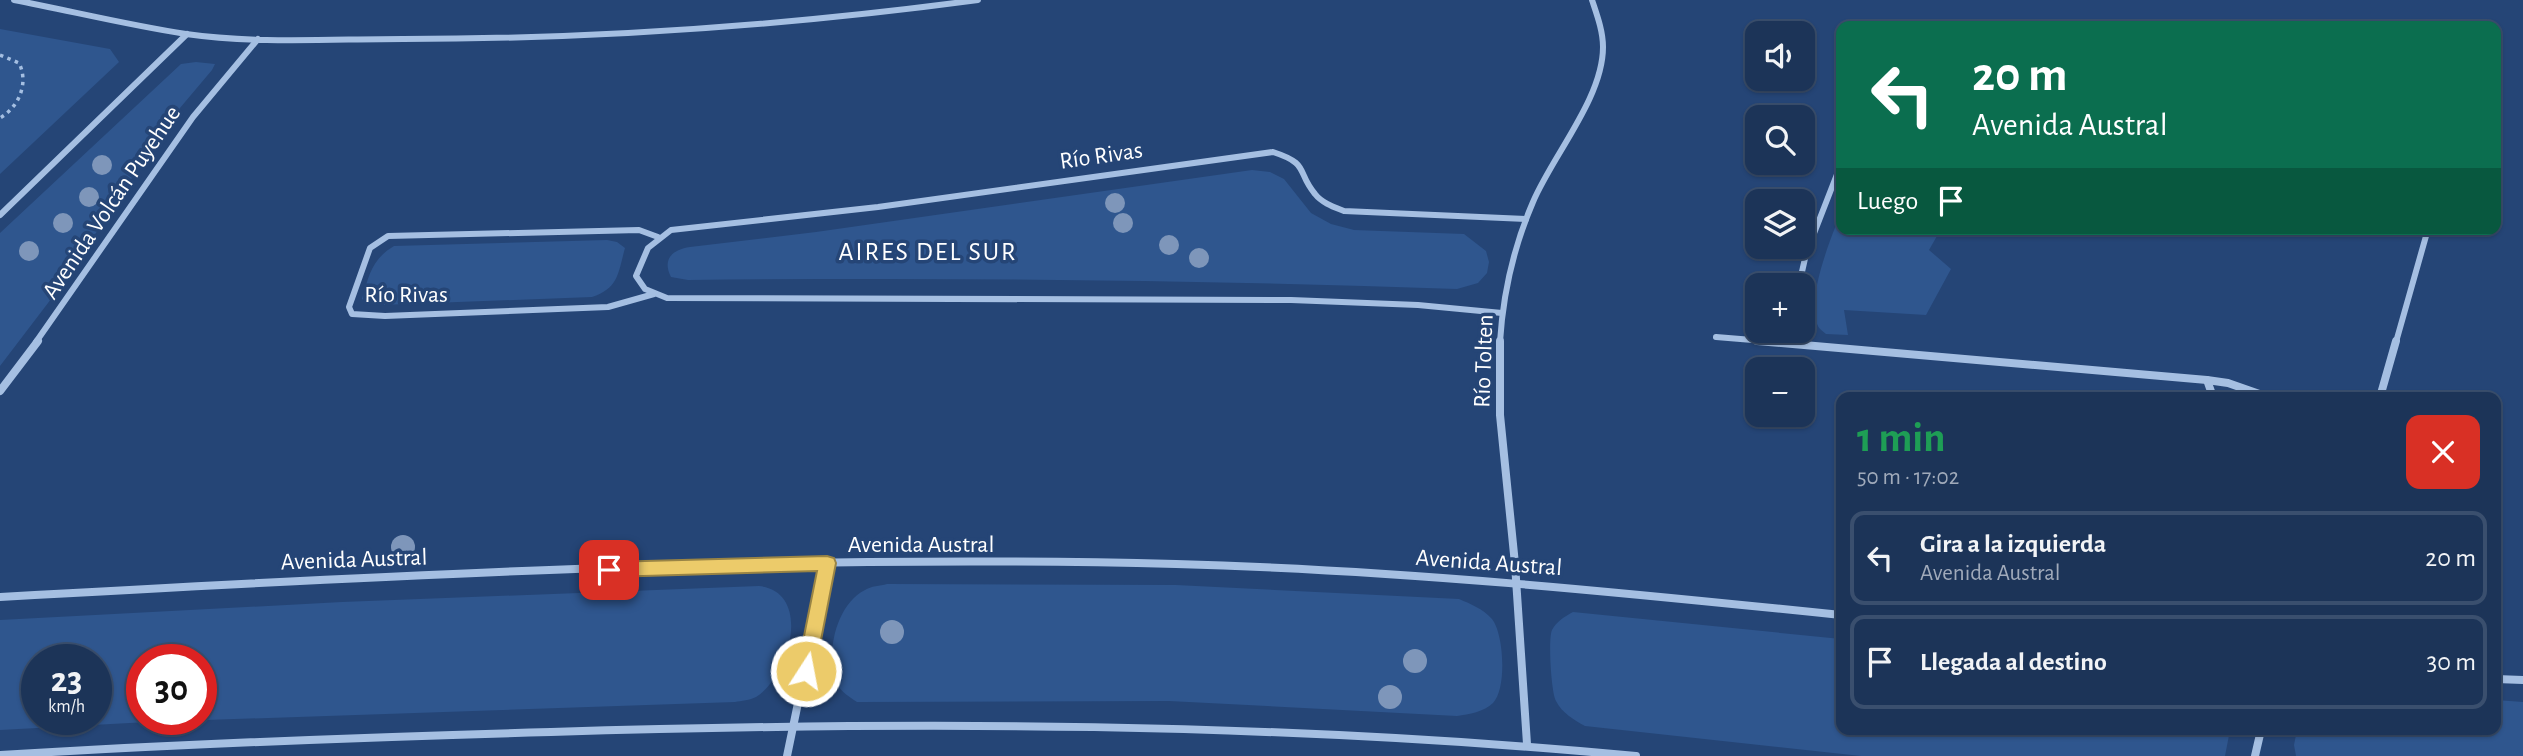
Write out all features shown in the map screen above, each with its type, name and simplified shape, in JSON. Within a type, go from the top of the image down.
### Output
[{"type":"street","points":[[14,0],[187,34],[258,38],[526,39],[683,33],[978,0]]},
{"type":"street","name":"Río Tolten","points":[[1527,744],[1500,428],[1502,313],[1526,219],[1544,177],[1594,81],[1602,59],[1601,27],[1592,0]]},
{"type":"street","name":"Avenida Volcán Puyehue","points":[[0,215],[187,34]]},
{"type":"street","name":"Avenida Volcán Puyehue","points":[[0,391],[66,303],[178,135],[258,38]]},
{"type":"street","name":"Río Rivas","points":[[1502,313],[1404,304],[1294,301],[880,296],[667,298],[654,294],[608,307],[357,316],[352,314],[349,307],[370,248],[388,236],[639,230],[658,237],[671,230],[878,207],[1273,152],[1292,158],[1304,171],[1314,193],[1327,204],[1344,211],[1526,219]]},
{"type":"street","points":[[1802,273],[1806,254],[1836,177]]},
{"type":"street","points":[[2381,392],[2426,235]]},
{"type":"street","points":[[654,294],[640,284],[636,276],[642,255],[658,237]]},
{"type":"street","points":[[1716,337],[1745,339]]},
{"type":"street","points":[[1798,343],[2207,380],[2228,383],[2254,392]]},
{"type":"street","points":[[2207,380],[2211,392]]},
{"type":"street","points":[[787,756],[827,563]]},
{"type":"street","name":"Avenida Austral","points":[[0,597],[363,577],[827,563],[1175,564],[1515,582],[1836,614]]},
{"type":"street","points":[[2501,679],[2523,680]]},
{"type":"street","points":[[0,755],[207,744],[795,725],[1157,725],[1527,744],[1636,756]]},
{"type":"street","points":[[2255,756],[2260,735]]},
{"type":"path","points":[[0,55],[19,63],[24,74],[21,90],[10,113],[0,118]]},
{"type":"shaded area","points":[[0,29],[110,49],[119,62],[0,174]]},
{"type":"shaded area","points":[[181,64],[215,64],[169,121],[64,282],[0,366],[0,233]]},
{"type":"shaded area","points":[[1252,170],[1270,172],[1284,179],[1311,213],[1331,224],[1354,230],[1464,234],[1486,251],[1489,262],[1487,273],[1478,283],[1457,289],[1073,280],[688,280],[671,277],[668,271],[670,256],[678,250],[690,247],[816,232]]},
{"type":"shaded area","points":[[1836,226],[1836,235],[1938,235],[1929,250],[1951,269],[1926,315],[1844,310],[1848,335],[1826,334],[1819,328],[1815,301],[1821,269]]},
{"type":"shaded area","points":[[607,240],[617,242],[625,248],[621,265],[616,279],[608,289],[592,297],[380,305],[362,299],[376,262],[394,246]]},
{"type":"shaded area","points":[[887,584],[1176,585],[1459,599],[1485,612],[1492,619],[1499,636],[1502,674],[1493,703],[1485,709],[1457,716],[1169,701],[857,702],[835,682],[832,654],[836,628],[847,606],[855,597],[867,589]]},
{"type":"shaded area","points":[[759,586],[776,592],[786,603],[791,618],[786,654],[778,672],[756,697],[735,702],[217,720],[217,644],[126,644],[126,723],[112,724],[112,644],[21,644],[21,729],[0,730],[0,620],[342,602]]},
{"type":"shaded area","points":[[1573,612],[1836,638],[1836,735],[2229,735],[2225,756],[1861,756],[1585,726],[1569,716],[1554,696],[1550,643],[1552,630]]},
{"type":"shaded area","points":[[2501,700],[2523,702],[2523,756],[2296,756],[2296,735],[2501,735]]},
{"type":"district","name":"AIRES DEL SUR","points":[[928,251]]},
{"type":"route","points":[[609,570],[827,563],[806,671]]}]
